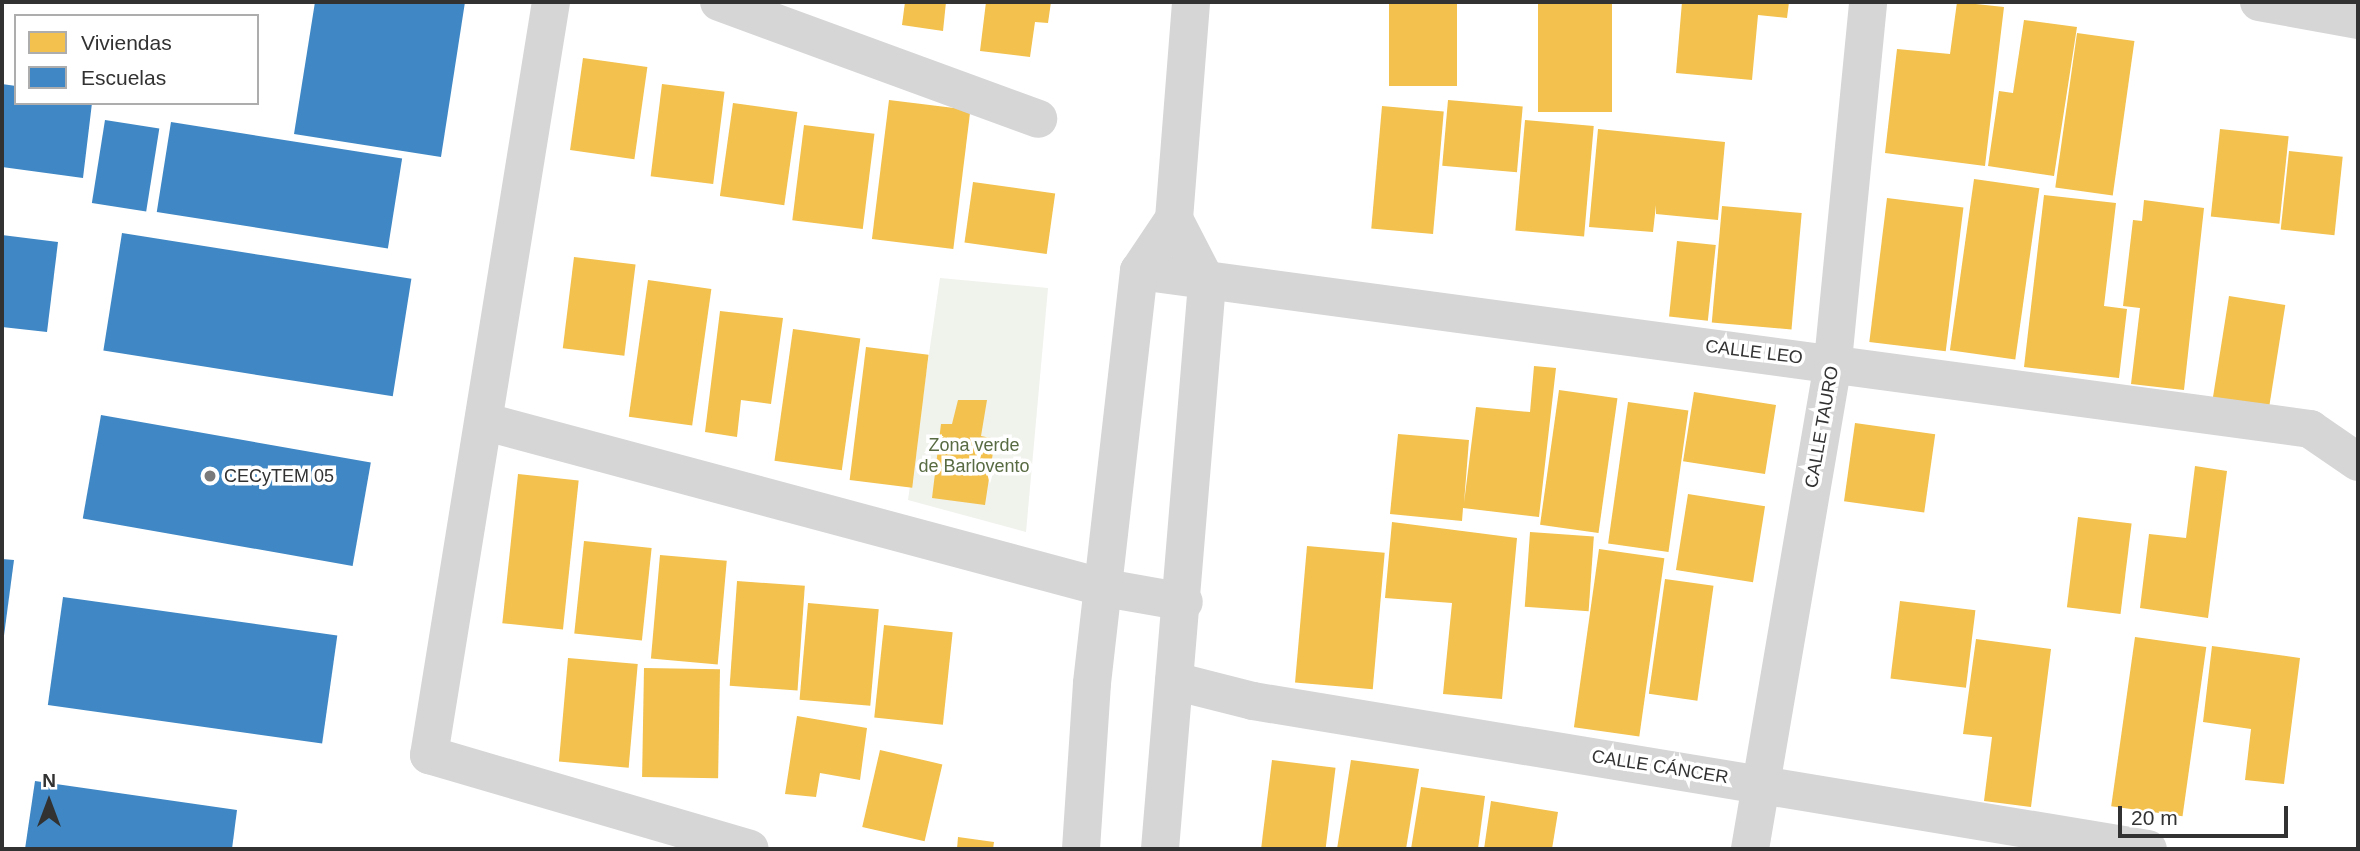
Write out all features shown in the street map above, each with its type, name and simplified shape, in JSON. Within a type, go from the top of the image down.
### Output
[{"type":"street","points":[[551,2],[486,422],[429,755],[750,849]]},
{"type":"street","points":[[719,2],[1038,119]]},
{"type":"street","points":[[1081,849],[1105,588],[1139,271],[1174,219],[1191,2]]},
{"type":"street","name":"CALLE TAURO","points":[[1749,849],[1833,361],[1868,2]]},
{"type":"street","points":[[2259,2],[2358,20]]},
{"type":"street","points":[[1160,849],[1174,681],[1184,603],[1207,283],[1174,219]]},
{"type":"street","name":"CALLE LEO","points":[[1139,271],[1207,283],[1833,361],[2310,429],[2358,462]]},
{"type":"street","points":[[486,422],[1105,588],[1184,603]]},
{"type":"street","name":"CALLE CÁNCER","points":[[1174,681],[1253,701],[1759,782],[2148,849]]},
{"type":"green space","name":"Zona verde de Barlovento","points":[[940,278],[1048,288],[1026,532],[908,500]]},
{"type":"building: Viviendas","points":[[905,2],[946,2],[943,31],[902,25]]},
{"type":"building: Viviendas","points":[[986,2],[1051,2],[1048,23],[1035,22],[1030,57],[980,51]]},
{"type":"building: Viviendas","points":[[1389,2],[1457,2],[1457,86],[1389,86]]},
{"type":"building: Viviendas","points":[[1538,2],[1612,2],[1612,112],[1538,112]]},
{"type":"building: Viviendas","points":[[1682,2],[1789,2],[1787,18],[1758,15],[1752,80],[1676,73]]},
{"type":"building: Viviendas","points":[[1957,2],[2004,7],[1985,166],[1885,153],[1897,49],[1950,54]]},
{"type":"building: Viviendas","points":[[2024,20],[2077,27],[2054,176],[1988,166],[1999,91],[2013,93]]},
{"type":"building: Viviendas","points":[[2077,33],[2134,41],[2113,196],[2055,187]]},
{"type":"building: Viviendas","points":[[583,58],[647,67],[634,159],[570,150]]},
{"type":"building: Viviendas","points":[[662,84],[725,92],[713,184],[651,176]]},
{"type":"building: Viviendas","points":[[889,100],[970,110],[953,249],[872,239]]},
{"type":"building: Viviendas","points":[[1448,100],[1523,107],[1517,172],[1442,166]]},
{"type":"building: Viviendas","points":[[733,103],[797,112],[784,205],[720,196]]},
{"type":"building: Viviendas","points":[[1382,106],[1444,111],[1433,234],[1371,229]]},
{"type":"building: Viviendas","points":[[1525,120],[1594,126],[1584,237],[1515,231]]},
{"type":"building: Viviendas","points":[[804,125],[874,134],[863,229],[792,220]]},
{"type":"building: Viviendas","points":[[1598,129],[1725,142],[1718,220],[1656,214],[1656,205],[1653,232],[1589,227]]},
{"type":"building: Viviendas","points":[[2220,129],[2289,136],[2279,224],[2211,217]]},
{"type":"building: Viviendas","points":[[2289,151],[2343,157],[2334,235],[2281,230]]},
{"type":"building: Viviendas","points":[[1974,179],[2039,188],[2015,360],[1950,350]]},
{"type":"building: Viviendas","points":[[973,182],[1055,194],[1047,254],[965,242]]},
{"type":"building: Viviendas","points":[[2044,195],[2116,203],[2104,306],[2127,309],[2119,378],[2024,367]]},
{"type":"building: Viviendas","points":[[1887,198],[1963,207],[1946,351],[1869,342]]},
{"type":"building: Viviendas","points":[[2144,200],[2204,208],[2184,390],[2131,384],[2140,308],[2123,306],[2133,220],[2142,221]]},
{"type":"building: Viviendas","points":[[1722,206],[1802,213],[1791,330],[1712,323]]},
{"type":"building: Viviendas","points":[[1677,241],[1716,245],[1708,321],[1669,317]]},
{"type":"building: Viviendas","points":[[574,257],[636,265],[624,356],[563,348]]},
{"type":"building: Viviendas","points":[[648,280],[711,289],[692,426],[629,417]]},
{"type":"building: Viviendas","points":[[2229,296],[2285,305],[2269,408],[2213,399]]},
{"type":"building: Viviendas","points":[[720,311],[783,318],[771,404],[741,400],[737,437],[705,432]]},
{"type":"building: Viviendas","points":[[793,329],[860,338],[842,470],[774,461]]},
{"type":"building: Viviendas","points":[[866,347],[929,355],[912,488],[850,480]]},
{"type":"building: Viviendas","points":[[1534,366],[1556,368],[1539,517],[1463,508],[1462,521],[1390,514],[1398,434],[1469,440],[1464,503],[1476,407],[1530,412]]},
{"type":"building: Viviendas","points":[[1559,390],[1617,398],[1598,533],[1540,525]]},
{"type":"building: Viviendas","points":[[1694,392],[1776,405],[1765,474],[1683,461]]},
{"type":"building: Viviendas","points":[[958,400],[987,400],[981,436],[995,439],[985,505],[932,498],[941,424],[952,424]]},
{"type":"building: Viviendas","points":[[1628,402],[1688,410],[1669,552],[1608,544]]},
{"type":"building: Viviendas","points":[[1855,423],[1935,434],[1924,513],[1844,501]]},
{"type":"building: Viviendas","points":[[2195,466],[2227,471],[2208,618],[2140,608],[2149,534],[2186,538]]},
{"type":"building: Viviendas","points":[[518,474],[579,480],[563,630],[502,623]]},
{"type":"building: Viviendas","points":[[1688,494],[1765,506],[1753,582],[1676,570]]},
{"type":"building: Viviendas","points":[[2078,517],[2132,524],[2121,614],[2067,607]]},
{"type":"building: Viviendas","points":[[1392,522],[1517,538],[1502,699],[1443,694],[1452,603],[1385,598]]},
{"type":"building: Viviendas","points":[[1530,532],[1594,536],[1589,611],[1525,607]]},
{"type":"building: Viviendas","points":[[584,541],[652,548],[642,641],[574,633]]},
{"type":"building: Viviendas","points":[[1307,546],[1385,553],[1373,689],[1295,682]]},
{"type":"building: Viviendas","points":[[1599,549],[1664,558],[1639,736],[1574,727]]},
{"type":"building: Viviendas","points":[[660,555],[727,561],[718,664],[651,659]]},
{"type":"building: Viviendas","points":[[1665,579],[1714,586],[1697,701],[1649,694]]},
{"type":"building: Viviendas","points":[[737,581],[805,586],[798,690],[730,686]]},
{"type":"building: Viviendas","points":[[1900,601],[1975,610],[1966,688],[1890,678]]},
{"type":"building: Viviendas","points":[[808,603],[879,609],[870,706],[800,700]]},
{"type":"building: Viviendas","points":[[884,625],[953,632],[943,725],[874,717]]},
{"type":"building: Viviendas","points":[[2135,637],[2206,647],[2183,816],[2111,806]]},
{"type":"building: Viviendas","points":[[1976,639],[2051,649],[2031,807],[1984,801],[1992,737],[1963,734]]},
{"type":"building: Viviendas","points":[[2212,646],[2300,658],[2284,784],[2245,780],[2251,729],[2203,722]]},
{"type":"building: Viviendas","points":[[568,658],[638,664],[629,768],[559,762]]},
{"type":"building: Viviendas","points":[[644,668],[720,669],[718,778],[642,777]]},
{"type":"building: Viviendas","points":[[797,716],[867,728],[860,780],[820,773],[816,797],[785,794]]},
{"type":"building: Viviendas","points":[[880,750],[942,764],[925,841],[862,827]]},
{"type":"building: Viviendas","points":[[1272,760],[1336,768],[1326,849],[1261,849]]},
{"type":"building: Viviendas","points":[[1351,760],[1419,769],[1406,849],[1337,849]]},
{"type":"building: Viviendas","points":[[1421,787],[1485,796],[1478,849],[1411,849]]},
{"type":"building: Viviendas","points":[[1491,801],[1558,812],[1552,849],[1484,849]]},
{"type":"building: Viviendas","points":[[958,837],[994,842],[993,849],[957,849]]},
{"type":"building: Escuelas","points":[[315,2],[465,2],[441,157],[294,134]]},
{"type":"building: Escuelas","points":[[2,84],[14,86],[14,105],[92,105],[83,178],[2,167]]},
{"type":"building: Escuelas","points":[[105,120],[159,129],[146,212],[92,203]]},
{"type":"building: Escuelas","points":[[171,122],[402,159],[388,248],[157,212]]},
{"type":"building: Escuelas","points":[[122,233],[411,279],[393,396],[103,351]]},
{"type":"building: Escuelas","points":[[2,235],[58,242],[47,332],[2,327]]},
{"type":"building: Escuelas","points":[[101,415],[371,463],[353,566],[83,518]]},
{"type":"building: Escuelas","points":[[2,559],[14,560],[3,643],[2,643]]},
{"type":"building: Escuelas","points":[[63,597],[337,636],[322,743],[48,705]]},
{"type":"building: Escuelas","points":[[35,781],[237,810],[232,849],[25,849]]},
{"type":"place","name":"CECyTEM 05","points":[[210,476]]}]
